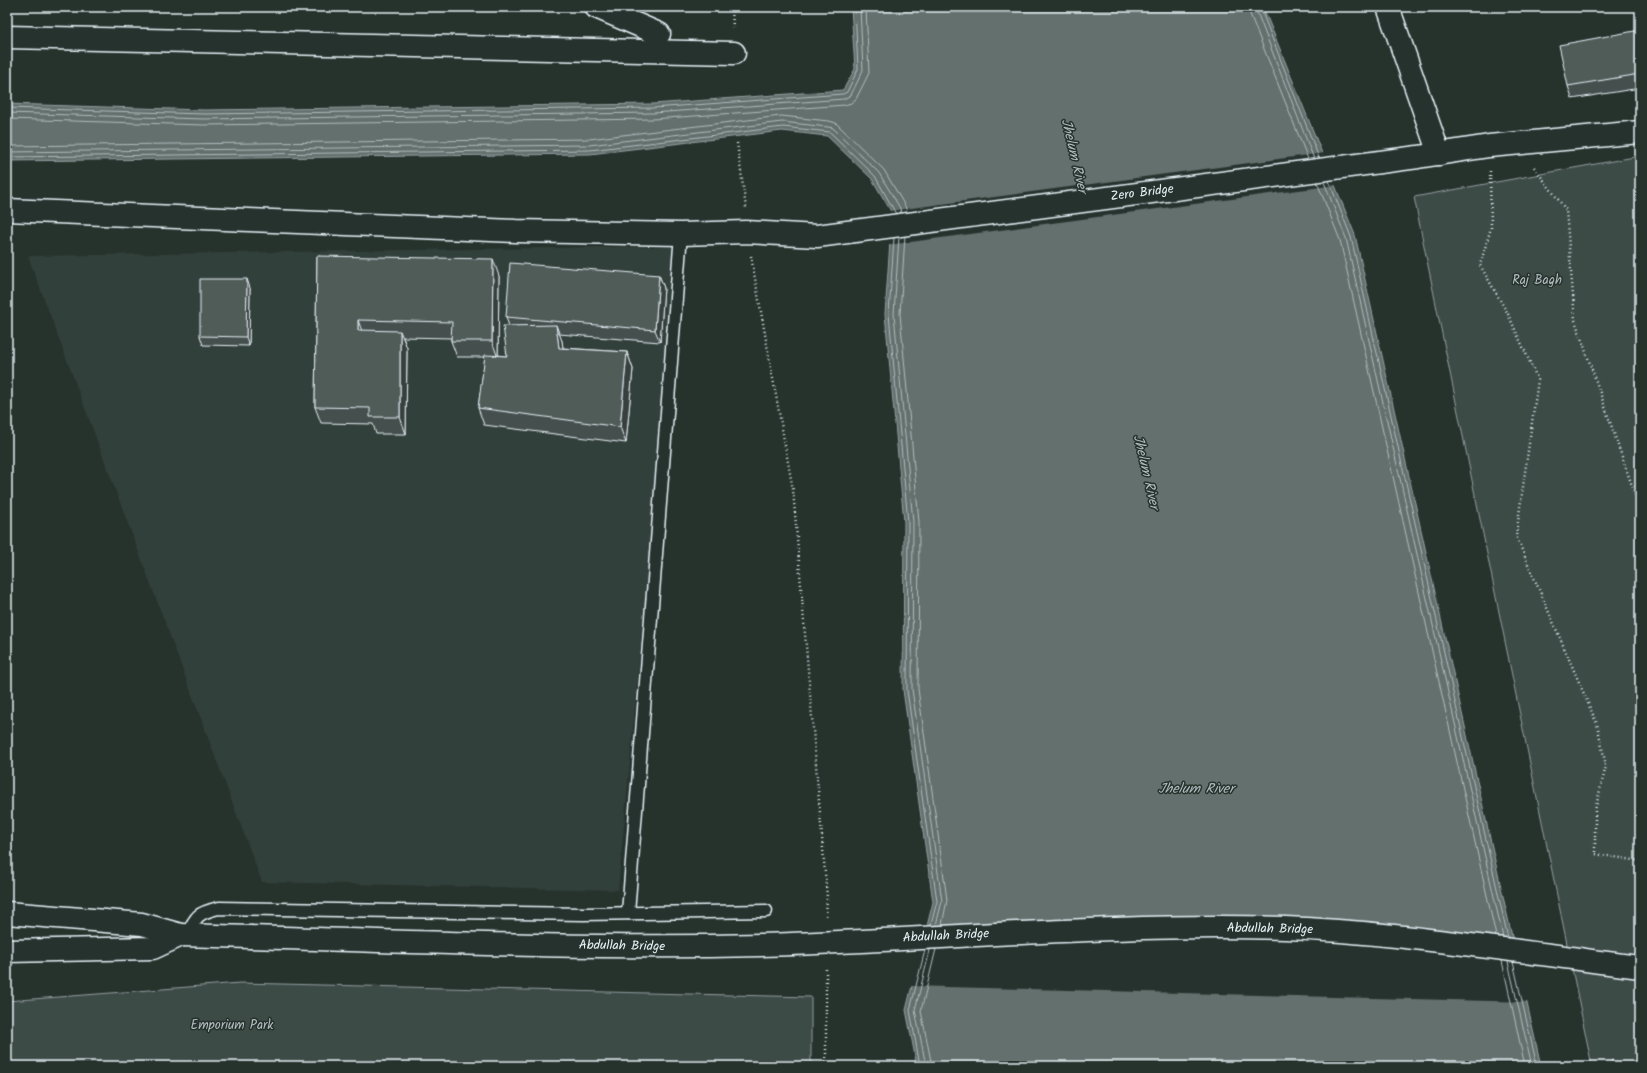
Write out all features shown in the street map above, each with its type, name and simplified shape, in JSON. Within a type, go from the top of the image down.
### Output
[{"type":"street","points":[[596,7],[659,34]]},
{"type":"street","points":[[1388,7],[1428,155]]},
{"type":"street","points":[[7,37],[734,53]]},
{"type":"street","name":"Zero Bridge","points":[[7,210],[516,231],[681,234],[746,232],[817,236],[1489,146],[1640,132]]},
{"type":"street","points":[[7,913],[142,924],[184,935]]},
{"type":"street","name":"Abdullah Bridge","points":[[184,935],[577,946],[674,947],[867,941],[968,935],[1126,929],[1285,928],[1350,931],[1640,967]]},
{"type":"street","points":[[7,951],[153,948],[184,935]]},
{"type":"lane","points":[[628,913],[681,234]]},
{"type":"lane","points":[[184,935],[195,917],[206,911],[219,908],[583,914],[766,911]]},
{"type":"path","points":[[737,143],[746,206],[746,232],[793,490],[827,897],[826,921]]},
{"type":"path","points":[[1489,146],[1491,228],[1480,265],[1508,314],[1538,380],[1516,536],[1597,724],[1606,766],[1595,810],[1595,854],[1640,861]]},
{"type":"path","points":[[1531,164],[1566,210],[1575,320],[1640,509]]},
{"type":"path","points":[[826,960],[826,1066]]},
{"type":"path","points":[[1612,1060],[1613,1066]]},
{"type":"shaded area","points":[[678,246],[618,890],[262,882],[28,256]]},
{"type":"green space","name":"Raj Bagh","points":[[1640,156],[1640,1066],[1592,1066],[1414,197]]},
{"type":"green space","name":"Emporium Park","points":[[240,983],[811,997],[811,1066],[7,1066],[7,1001]]},
{"type":"water","name":"Jhelum River","points":[[851,7],[1263,7],[1355,235],[1541,1066],[917,1066],[906,1010],[933,902],[903,690],[904,522],[885,314],[892,213],[872,179],[827,136],[782,131],[590,154],[7,161],[7,104],[204,110],[653,104],[843,90],[855,69]]},
{"type":"pier","points":[[1324,153],[1337,185],[888,245],[889,211]]},
{"type":"pier","points":[[924,930],[1516,946],[1529,1002],[910,986]]},
{"type":"building","points":[[1640,30],[1640,74],[1568,86],[1559,45]]},
{"type":"building","points":[[317,256],[493,259],[492,341],[451,341],[452,322],[358,320],[358,330],[400,331],[400,417],[370,417],[370,408],[315,407]]},
{"type":"building","points":[[510,263],[659,275],[655,330],[506,317]]},
{"type":"building","points":[[200,279],[247,279],[246,337],[200,336]]},
{"type":"building","points":[[556,325],[559,348],[627,352],[620,427],[478,408],[485,355],[507,356],[503,326]]}]
